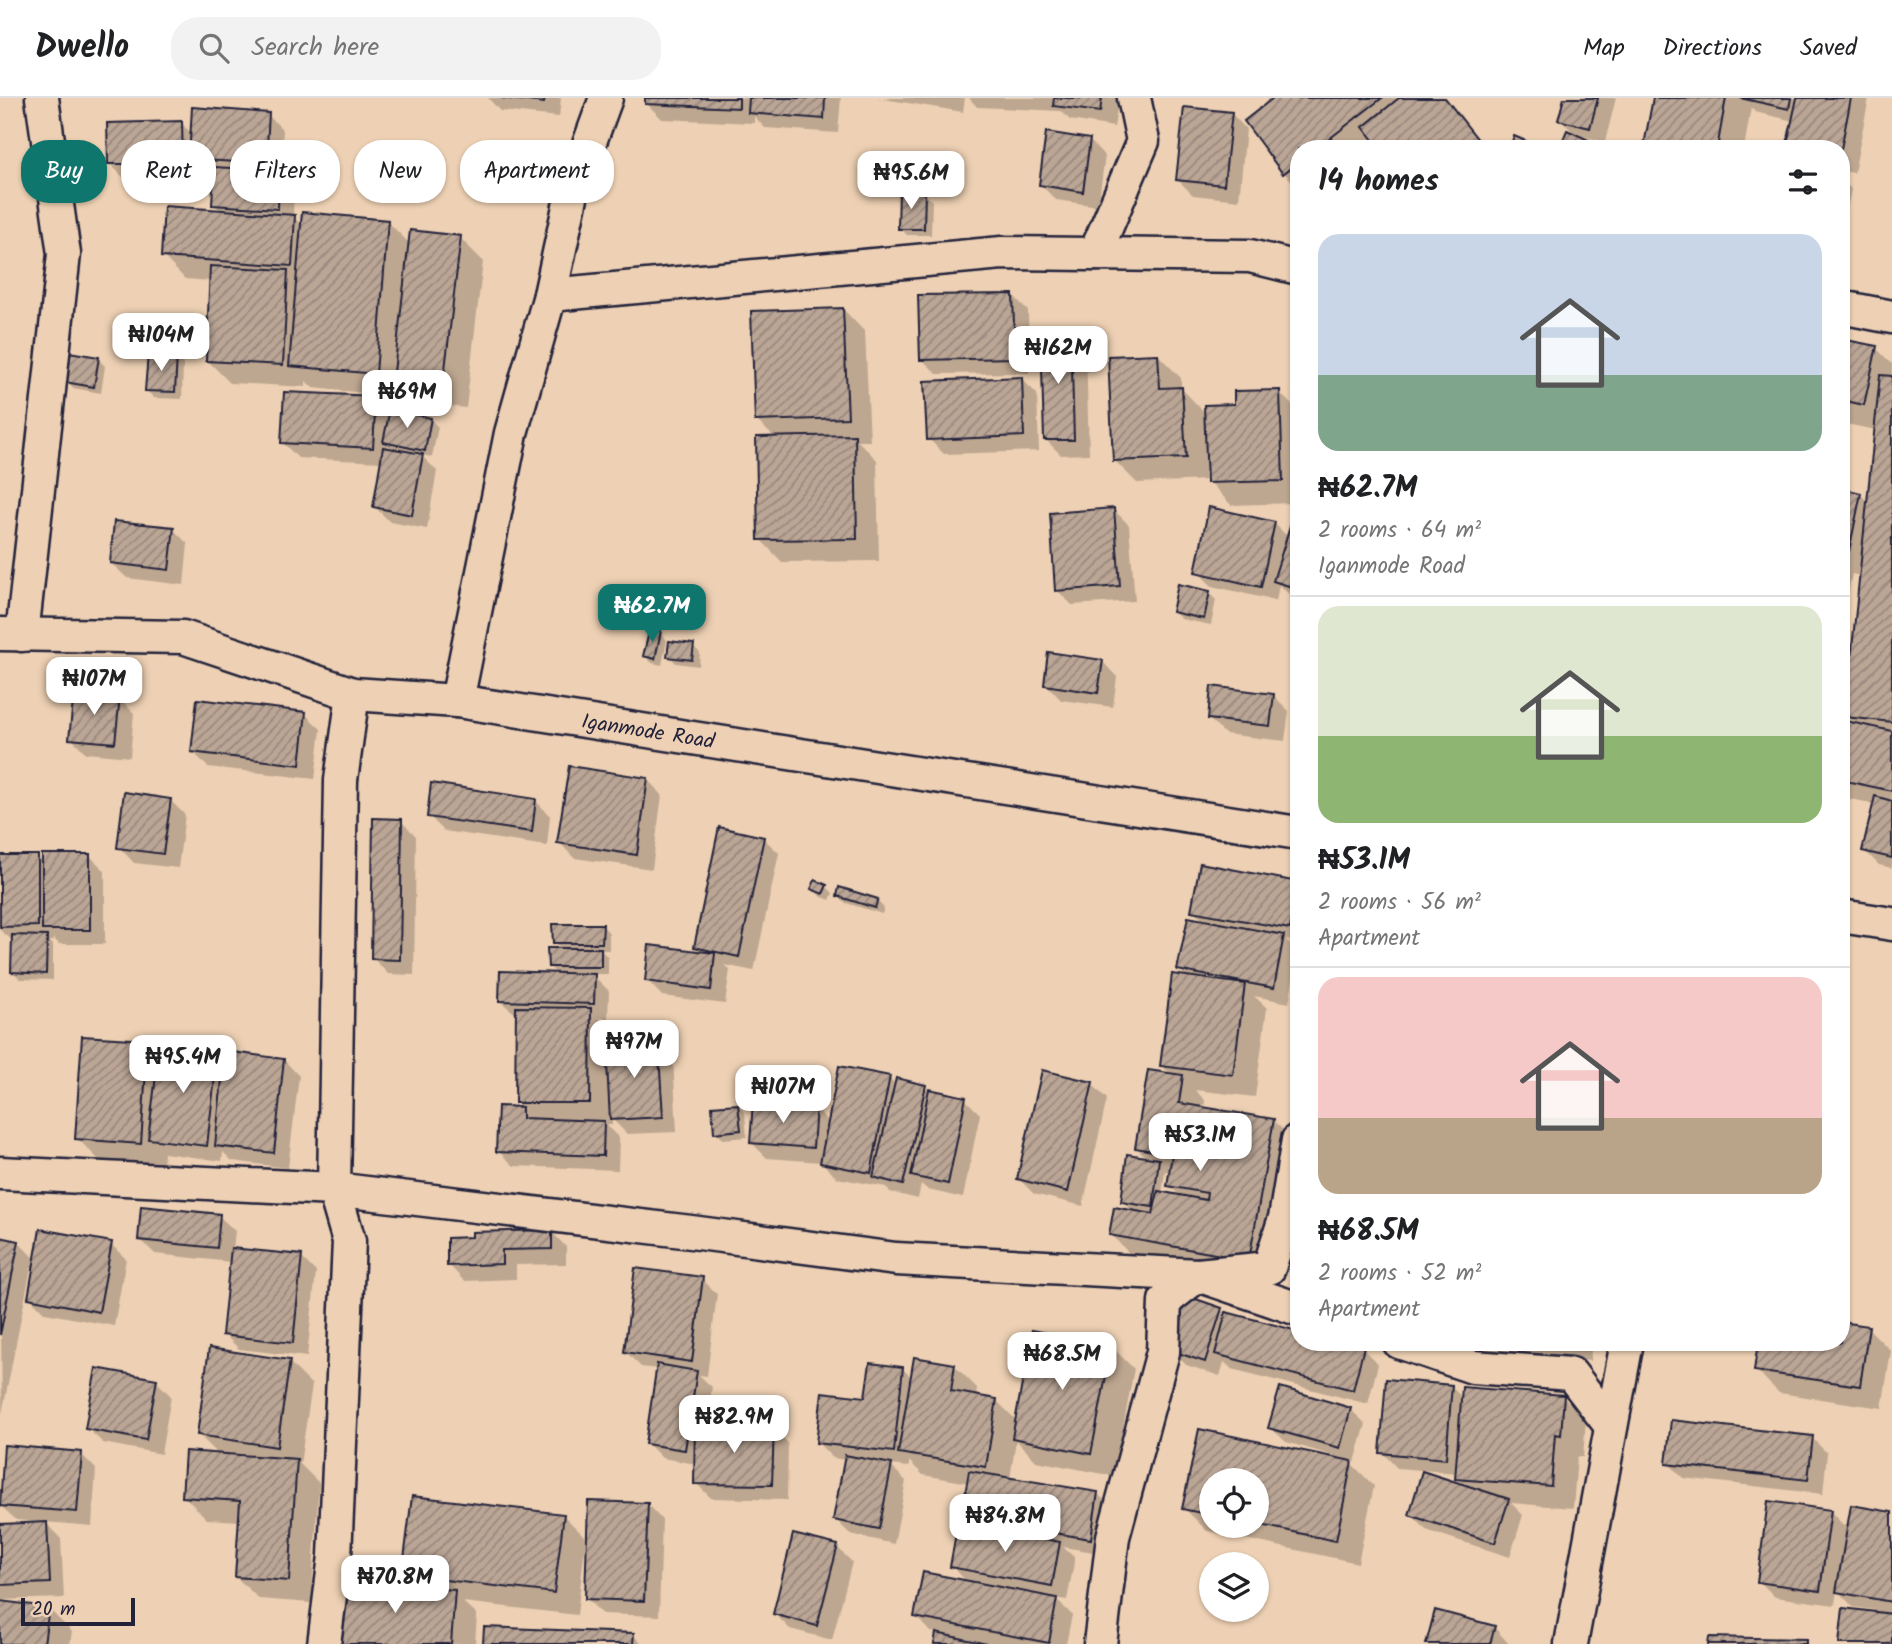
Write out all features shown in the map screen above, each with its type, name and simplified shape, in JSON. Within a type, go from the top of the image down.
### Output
[{"type":"street","points":[[11,635],[64,254],[42,98]]},
{"type":"street","points":[[457,701],[511,433],[550,295],[573,188],[606,98]]},
{"type":"street","points":[[1095,254],[1143,141],[1134,98]]},
{"type":"street","points":[[550,295],[1002,253],[1250,256],[1290,266]]},
{"type":"street","points":[[1850,309],[1892,317]]},
{"type":"street","name":"Iganmode Road","points":[[11,635],[183,637],[353,694],[457,701],[1290,832]]},
{"type":"street","points":[[324,1644],[335,1556],[349,1241],[334,1189],[341,780],[353,694]]},
{"type":"street","points":[[1850,917],[1892,924]]},
{"type":"street","points":[[0,1173],[334,1189],[896,1259],[1198,1275],[1269,1268],[1285,1218],[1290,1188]]},
{"type":"street","points":[[1198,1275],[1290,1306]]},
{"type":"street","points":[[1100,1644],[1113,1537],[1163,1352],[1165,1301],[1198,1275]]},
{"type":"street","points":[[1425,1351],[1472,1367],[1571,1374],[1611,1426]]},
{"type":"street","points":[[1571,1644],[1625,1351]]},
{"type":"building","points":[[502,98],[545,98],[544,103]]},
{"type":"building","points":[[645,98],[739,98],[739,108],[645,104]]},
{"type":"building","points":[[749,98],[825,98],[824,119],[748,113]]},
{"type":"building","points":[[1054,98],[1102,98],[1100,112],[1053,106]]},
{"type":"building","points":[[1273,98],[1382,98],[1328,140],[1290,140],[1290,168],[1283,174],[1244,121]]},
{"type":"building","points":[[1399,98],[1445,98],[1478,140],[1373,140],[1363,127]]},
{"type":"building","points":[[1564,98],[1598,98],[1590,128],[1558,120]]},
{"type":"building","points":[[1653,98],[1726,98],[1719,140],[1645,140]]},
{"type":"building","points":[[1740,98],[1791,98],[1789,109]]},
{"type":"building","points":[[1797,98],[1851,98],[1843,140],[1788,140]]},
{"type":"building","points":[[192,107],[269,113],[267,140],[230,140],[230,162],[216,161],[216,140],[190,140]]},
{"type":"building","points":[[1184,107],[1232,112],[1224,185],[1176,180]]},
{"type":"building","points":[[182,121],[182,140],[121,140],[121,164],[108,164],[107,123]]},
{"type":"building","points":[[1567,130],[1589,140],[1563,140]]},
{"type":"building","points":[[1046,132],[1090,139],[1083,192],[1039,185]]},
{"type":"building","points":[[216,167],[230,168],[230,203],[278,203],[278,209],[212,205],[216,203]]},
{"type":"building","points":[[899,192],[925,192],[924,229],[898,229]]},
{"type":"building","points":[[164,206],[295,215],[292,266],[161,257]]},
{"type":"building","points":[[302,212],[388,220],[376,374],[289,366]]},
{"type":"building","points":[[410,230],[461,236],[443,386],[393,381]]},
{"type":"building","points":[[210,266],[288,270],[283,365],[206,361]]},
{"type":"building","points":[[1013,294],[1015,358],[920,360],[918,295]]},
{"type":"building","points":[[843,308],[848,418],[755,421],[751,311]]},
{"type":"building","points":[[1071,331],[1074,440],[1044,440],[1041,332]]},
{"type":"building","points":[[1850,341],[1877,346],[1864,405],[1850,402]]},
{"type":"building","points":[[69,352],[99,357],[94,387],[64,382]]},
{"type":"building","points":[[148,353],[177,355],[175,392],[145,391]]},
{"type":"building","points":[[1158,354],[1160,388],[1182,387],[1186,458],[1113,461],[1108,356]]},
{"type":"building","points":[[1880,375],[1892,376],[1892,722],[1850,718],[1850,668]]},
{"type":"building","points":[[1022,377],[1024,436],[927,440],[924,381]]},
{"type":"building","points":[[1280,390],[1283,481],[1207,483],[1204,405],[1234,404],[1234,391]]},
{"type":"building","points":[[284,392],[376,396],[373,448],[281,443]]},
{"type":"building","points":[[390,409],[431,418],[425,451],[383,442]]},
{"type":"building","points":[[855,435],[857,539],[758,540],[756,437]]},
{"type":"building","points":[[383,447],[423,454],[412,515],[373,507]]},
{"type":"building","points":[[1850,490],[1861,493],[1850,546]]},
{"type":"building","points":[[1209,507],[1275,522],[1261,587],[1195,572]]},
{"type":"building","points":[[1114,508],[1120,586],[1055,591],[1050,513]]},
{"type":"building","points":[[114,521],[174,527],[169,570],[110,563]]},
{"type":"building","points":[[1290,527],[1290,586],[1273,581]]},
{"type":"building","points":[[1178,584],[1210,591],[1204,619],[1172,612]]},
{"type":"building","points":[[650,628],[661,631],[655,659],[643,656]]},
{"type":"building","points":[[669,641],[694,644],[692,660],[667,657]]},
{"type":"building","points":[[1048,652],[1103,660],[1098,693],[1044,685]]},
{"type":"building","points":[[1211,686],[1274,694],[1270,726],[1208,719]]},
{"type":"building","points":[[74,691],[120,696],[115,743],[69,739]]},
{"type":"building","points":[[197,699],[306,712],[300,765],[191,752]]},
{"type":"building","points":[[1850,722],[1892,731],[1892,791],[1850,782]]},
{"type":"building","points":[[569,766],[648,778],[637,855],[557,843]]},
{"type":"building","points":[[431,783],[536,799],[532,832],[427,817]]},
{"type":"building","points":[[124,792],[171,799],[163,854],[117,848]]},
{"type":"building","points":[[1875,796],[1892,801],[1892,858],[1862,851]]},
{"type":"building","points":[[373,818],[402,819],[400,960],[371,959]]},
{"type":"building","points":[[719,827],[764,837],[739,957],[694,947]]},
{"type":"building","points":[[42,854],[90,854],[90,930],[42,930]]},
{"type":"building","points":[[0,855],[38,855],[38,926],[0,927]]},
{"type":"building","points":[[1200,863],[1290,880],[1290,929],[1191,911]]},
{"type":"building","points":[[815,880],[827,885],[823,894],[811,889]]},
{"type":"building","points":[[839,887],[878,899],[875,908],[837,896]]},
{"type":"building","points":[[1188,917],[1284,935],[1274,988],[1177,970]]},
{"type":"building","points":[[552,924],[603,924],[602,943],[553,943]]},
{"type":"building","points":[[12,935],[47,936],[46,974],[11,972]]},
{"type":"building","points":[[649,945],[715,953],[711,990],[645,981]]},
{"type":"building","points":[[547,948],[601,948],[601,967],[548,967]]},
{"type":"building","points":[[500,971],[595,974],[594,1004],[499,1001]]},
{"type":"building","points":[[1172,974],[1245,984],[1233,1075],[1160,1066]]},
{"type":"building","points":[[516,1007],[591,1008],[590,1103],[515,1103]]},
{"type":"building","points":[[82,1036],[148,1040],[141,1144],[75,1139]]},
{"type":"building","points":[[658,1040],[663,1117],[610,1120],[606,1044]]},
{"type":"building","points":[[160,1044],[218,1051],[207,1146],[148,1139]]},
{"type":"building","points":[[225,1051],[284,1059],[274,1153],[215,1146]]},
{"type":"building","points":[[839,1066],[890,1076],[871,1173],[820,1163]]},
{"type":"building","points":[[1042,1070],[1093,1082],[1068,1192],[1017,1179]]},
{"type":"building","points":[[1148,1070],[1183,1075],[1179,1103],[1274,1119],[1249,1260],[1109,1235],[1114,1207],[1153,1214],[1158,1191],[1206,1200],[1207,1193],[1167,1186],[1172,1154],[1135,1148]]},
{"type":"building","points":[[896,1078],[926,1085],[903,1185],[873,1177]]},
{"type":"building","points":[[929,1089],[966,1097],[948,1184],[911,1176]]},
{"type":"building","points":[[753,1102],[816,1107],[813,1148],[750,1143]]},
{"type":"building","points":[[738,1104],[741,1130],[714,1133],[712,1106]]},
{"type":"building","points":[[498,1106],[522,1107],[522,1118],[604,1121],[603,1156],[496,1152]]},
{"type":"building","points":[[1127,1154],[1159,1159],[1153,1207],[1121,1202]]},
{"type":"building","points":[[141,1206],[220,1214],[217,1248],[138,1240]]},
{"type":"building","points":[[40,1229],[112,1242],[99,1312],[28,1298]]},
{"type":"building","points":[[552,1230],[552,1249],[502,1250],[502,1264],[447,1266],[447,1238],[472,1237],[472,1232]]},
{"type":"building","points":[[0,1237],[19,1241],[0,1335]]},
{"type":"building","points":[[231,1248],[302,1255],[293,1343],[222,1335]]},
{"type":"building","points":[[635,1268],[703,1277],[692,1362],[624,1352]]},
{"type":"building","points":[[1187,1296],[1222,1308],[1205,1362],[1169,1350]]},
{"type":"building","points":[[1226,1312],[1290,1329],[1290,1351],[1363,1351],[1353,1390],[1215,1354]]},
{"type":"building","points":[[1850,1323],[1869,1326],[1860,1386],[1754,1371],[1757,1351],[1850,1351]]},
{"type":"building","points":[[1032,1330],[1112,1345],[1091,1454],[1012,1438]]},
{"type":"building","points":[[209,1348],[290,1360],[277,1447],[197,1435]]},
{"type":"building","points":[[914,1357],[955,1364],[951,1391],[997,1399],[986,1467],[898,1453]]},
{"type":"building","points":[[870,1363],[903,1367],[894,1452],[816,1443],[822,1392],[865,1397]]},
{"type":"building","points":[[657,1364],[697,1371],[685,1450],[645,1444]]},
{"type":"building","points":[[96,1368],[157,1379],[146,1440],[85,1429]]},
{"type":"building","points":[[1386,1379],[1452,1385],[1446,1459],[1380,1453]]},
{"type":"building","points":[[1280,1387],[1351,1408],[1340,1448],[1268,1428]]},
{"type":"building","points":[[1462,1387],[1564,1395],[1561,1435],[1555,1434],[1551,1486],[1455,1479]]},
{"type":"building","points":[[1671,1420],[1813,1436],[1808,1480],[1666,1464]]},
{"type":"building","points":[[695,1424],[774,1426],[772,1485],[694,1484]]},
{"type":"building","points":[[1199,1429],[1352,1461],[1336,1541],[1269,1527],[1269,1468],[1199,1468],[1199,1513],[1182,1509]]},
{"type":"building","points":[[4,1445],[82,1452],[77,1512],[0,1506]]},
{"type":"building","points":[[185,1451],[297,1459],[289,1581],[235,1577],[240,1501],[182,1497]]},
{"type":"building","points":[[845,1455],[892,1464],[879,1529],[833,1520]]},
{"type":"building","points":[[969,1471],[1098,1492],[1091,1539],[961,1518]]},
{"type":"building","points":[[1422,1471],[1509,1499],[1495,1543],[1409,1515]]},
{"type":"building","points":[[412,1496],[564,1514],[554,1593],[402,1575]]},
{"type":"building","points":[[588,1501],[648,1503],[644,1601],[585,1599]]},
{"type":"building","points":[[1768,1501],[1831,1510],[1820,1591],[1757,1582]]},
{"type":"building","points":[[1851,1505],[1892,1512],[1892,1602],[1836,1592]]},
{"type":"building","points":[[47,1522],[50,1583],[0,1585],[0,1524]]},
{"type":"building","points":[[958,1522],[1060,1542],[1052,1586],[950,1567]]},
{"type":"building","points":[[793,1534],[838,1545],[817,1626],[773,1614]]},
{"type":"building","points":[[923,1572],[1057,1598],[1049,1643],[914,1617]]},
{"type":"building","points":[[342,1582],[455,1590],[451,1644],[338,1644]]},
{"type":"building","points":[[0,1601],[49,1607],[44,1644],[0,1644]]},
{"type":"building","points":[[1843,1608],[1892,1614],[1892,1644],[1839,1644]]},
{"type":"building","points":[[1435,1610],[1495,1626],[1490,1644],[1426,1644]]},
{"type":"building","points":[[484,1627],[634,1633],[633,1644],[483,1644]]},
{"type":"building","points":[[936,1633],[987,1644],[934,1644]]},
{"type":"building","points":[[1709,1637],[1806,1639],[1806,1644],[1708,1644]]}]
